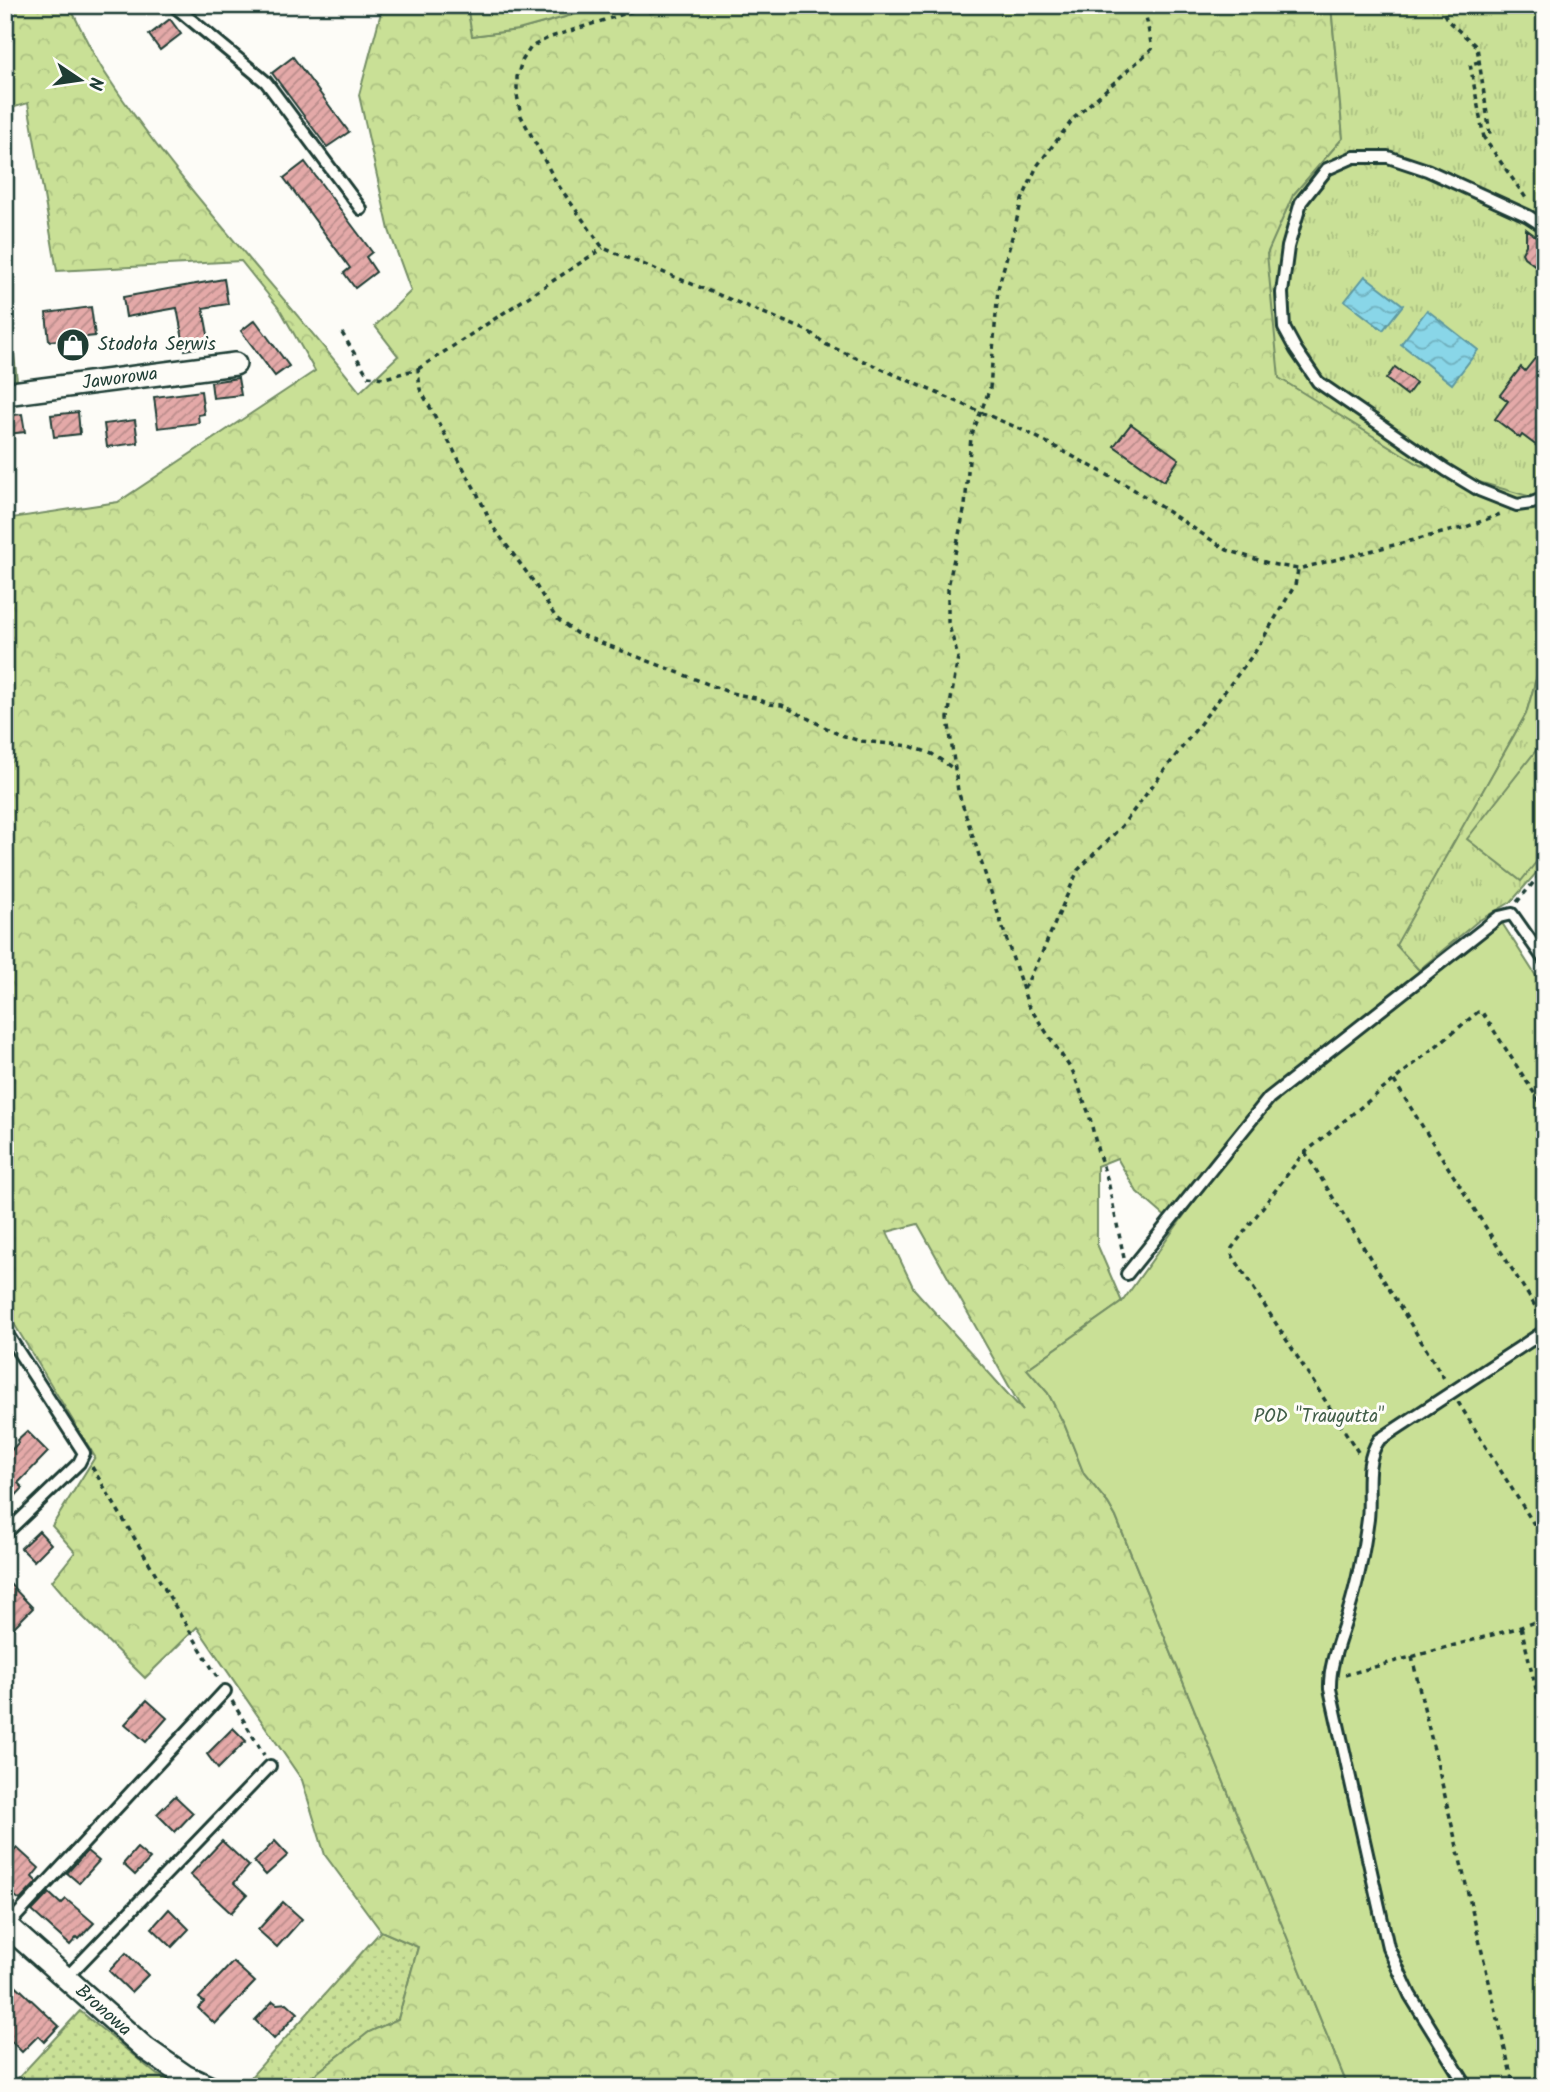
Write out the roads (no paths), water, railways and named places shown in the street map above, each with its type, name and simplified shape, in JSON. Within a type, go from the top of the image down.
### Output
[{"type":"street","name":"Jaworowa","points":[[5,394],[235,364]]},
{"type":"street","name":"Bronowa","points":[[6,1925],[146,2049],[185,2076],[209,2087]]},
{"type":"lane","points":[[173,5],[267,82],[360,209]]},
{"type":"lane","points":[[1545,227],[1528,216],[1427,170],[1388,157],[1354,157],[1327,169],[1301,202],[1288,247],[1282,293],[1284,328],[1318,382],[1479,490],[1517,505],[1545,498]]},
{"type":"lane","points":[[1127,1274],[1269,1098],[1499,916],[1512,914],[1545,961]]},
{"type":"lane","points":[[5,1331],[84,1453],[79,1463],[5,1534]]},
{"type":"lane","points":[[1467,2087],[1410,1995],[1388,1947],[1330,1679],[1362,1555],[1373,1448],[1379,1440],[1545,1331]]},
{"type":"lane","points":[[6,1925],[225,1691]]},
{"type":"lane","points":[[65,1979],[270,1766]]},
{"type":"water","points":[[1365,276],[1403,305],[1383,330],[1345,301]]},
{"type":"water","points":[[1427,310],[1478,350],[1452,384],[1401,344]]},
{"type":"place","name":"Stodoła Serwis","points":[[73,345]]},
{"type":"park label","name":"POD \"Traugutta\"","points":[[1319,1417]]}]
